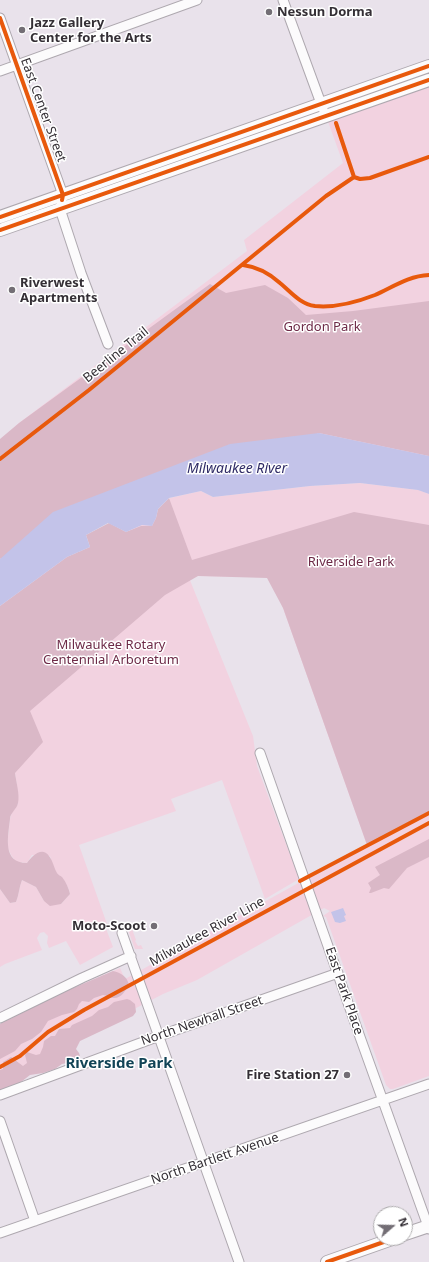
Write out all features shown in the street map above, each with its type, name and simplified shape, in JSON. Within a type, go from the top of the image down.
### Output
[{"type":"main road","points":[[0,230],[246,145],[324,110],[429,66]]},
{"type":"main road","points":[[0,217],[324,110],[429,80]]},
{"type":"main road","points":[[413,1232],[429,1227]]},
{"type":"main road","points":[[327,1262],[373,1246]]},
{"type":"street","points":[[0,70],[197,0]]},
{"type":"street","points":[[283,0],[324,110]]},
{"type":"street","name":"East Center Street","points":[[0,18],[63,195]]},
{"type":"street","points":[[63,195],[60,209],[81,274],[108,344]]},
{"type":"street","name":"East Park Place","points":[[260,753],[306,880],[382,1100],[429,1227]]},
{"type":"street","points":[[122,933],[239,1262]]},
{"type":"street","points":[[0,1018],[131,956]]},
{"type":"street","name":"North Newhall Street","points":[[0,1095],[159,1036],[338,973]]},
{"type":"street","name":"North Bartlett Avenue","points":[[0,1234],[429,1084]]},
{"type":"street","points":[[0,1122],[35,1221]]},
{"type":"green space","name":"Gordon Park","points":[[429,85],[429,456],[53,512],[0,440],[19,423],[247,251],[244,240],[343,163],[327,119]]},
{"type":"green space","name":"Gordon Park","points":[[210,284],[226,293],[265,285],[288,298],[306,315],[353,311],[429,301],[429,456],[319,433],[0,559],[0,439],[19,423]]},
{"type":"green space","name":"Milwaukee Rotary Centennial Arboretum","points":[[360,483],[419,490],[429,494],[429,1076],[393,1089],[390,1089],[386,1085],[326,917],[323,916],[330,911],[324,908],[197,980],[163,994],[77,1039],[0,1088],[0,1024],[57,995],[120,968],[125,979],[367,845],[276,588],[267,577],[198,576],[183,563],[253,736],[257,766],[299,879],[265,899],[222,780],[171,799],[176,811],[79,845],[107,924],[105,926],[113,947],[80,965],[66,941],[49,948],[47,943],[48,936],[44,932],[40,933],[37,938],[42,950],[0,967],[0,889],[10,903],[16,902],[22,880],[36,887],[44,901],[61,904],[70,894],[64,881],[55,871],[50,856],[32,855],[27,863],[16,862],[8,848],[10,819],[12,812],[18,804],[15,773],[30,711],[0,606],[67,557],[90,547],[109,523],[126,532],[156,518],[170,498],[201,491],[213,497],[310,486]]},
{"type":"green space","name":"Riverside Park","points":[[169,498],[192,560],[354,512],[429,525],[429,811],[367,845],[283,608],[267,578],[198,576],[165,595],[30,711],[43,742],[15,773],[18,800],[17,805],[10,817],[8,848],[10,854],[19,862],[27,863],[37,853],[46,853],[52,860],[58,875],[65,881],[70,894],[61,904],[50,906],[44,901],[36,887],[22,880],[16,902],[10,903],[0,889],[0,606],[67,557],[90,547],[86,535],[109,523],[126,532],[141,526],[152,526],[158,509]]},
{"type":"green space","points":[[429,839],[429,857],[407,868],[389,889],[384,888],[369,893],[371,888],[368,883],[380,875],[375,867]]},
{"type":"green space","points":[[132,929],[136,940],[135,941],[138,946],[141,945],[143,949],[135,949],[128,930]]},
{"type":"green space","points":[[113,971],[123,975],[127,979],[129,985],[121,996],[111,998],[103,995],[94,998],[89,1002],[82,1001],[74,1012],[48,1021],[41,1032],[32,1039],[21,1044],[15,1051],[0,1059],[0,1024],[57,995]]},
{"type":"green space","points":[[127,999],[135,1004],[136,1012],[133,1016],[80,1041],[76,1049],[80,1056],[77,1061],[69,1064],[62,1064],[55,1069],[43,1073],[30,1075],[21,1082],[0,1092],[0,1070],[3,1069],[3,1062],[11,1057],[23,1066],[27,1063],[25,1055],[27,1052],[36,1055],[40,1054],[44,1041],[51,1036],[55,1036],[59,1029],[70,1028],[72,1025],[92,1016],[99,1010],[108,1007],[114,1002]]},
{"type":"water","name":"Milwaukee River","points":[[319,433],[429,456],[429,494],[418,490],[360,483],[310,486],[213,497],[201,491],[169,498],[158,509],[152,526],[142,525],[126,532],[108,523],[86,535],[90,547],[67,557],[0,606],[0,559],[53,512],[230,444]]},
{"type":"water","points":[[343,908],[346,915],[344,916],[346,921],[340,923],[335,922],[331,912]]},
{"type":"cycle path","points":[[0,18],[63,195],[62,200]]},
{"type":"cycle path","points":[[0,217],[429,66]]},
{"type":"cycle path","points":[[0,230],[429,80]]},
{"type":"cycle path","points":[[336,123],[354,177]]},
{"type":"cycle path","points":[[354,177],[360,179],[370,178],[429,157]]},
{"type":"cycle path","name":"Beerline Trail","points":[[0,459],[89,390],[326,196],[354,177]]},
{"type":"cycle path","points":[[243,265],[254,267],[267,273],[300,300],[315,306],[330,306],[353,302],[375,295],[414,277],[429,275]]},
{"type":"cycle path","points":[[300,881],[429,813]]},
{"type":"cycle path","name":"Milwaukee River Line","points":[[0,1067],[20,1056],[48,1032],[84,1010],[429,823]]},
{"type":"cycle path","points":[[327,1262],[373,1246]]},
{"type":"place","name":"Nessun Dorma","points":[[269,12]]},
{"type":"place","name":"Jazz Gallery Center for the Arts","points":[[22,30]]},
{"type":"place","name":"Riverwest Apartments","points":[[12,290]]},
{"type":"place","name":"Moto-Scoot","points":[[154,926]]},
{"type":"place","name":"Fire Station 27","points":[[347,1075]]},
{"type":"district","name":"Riverside Park","points":[[119,1064]]}]
